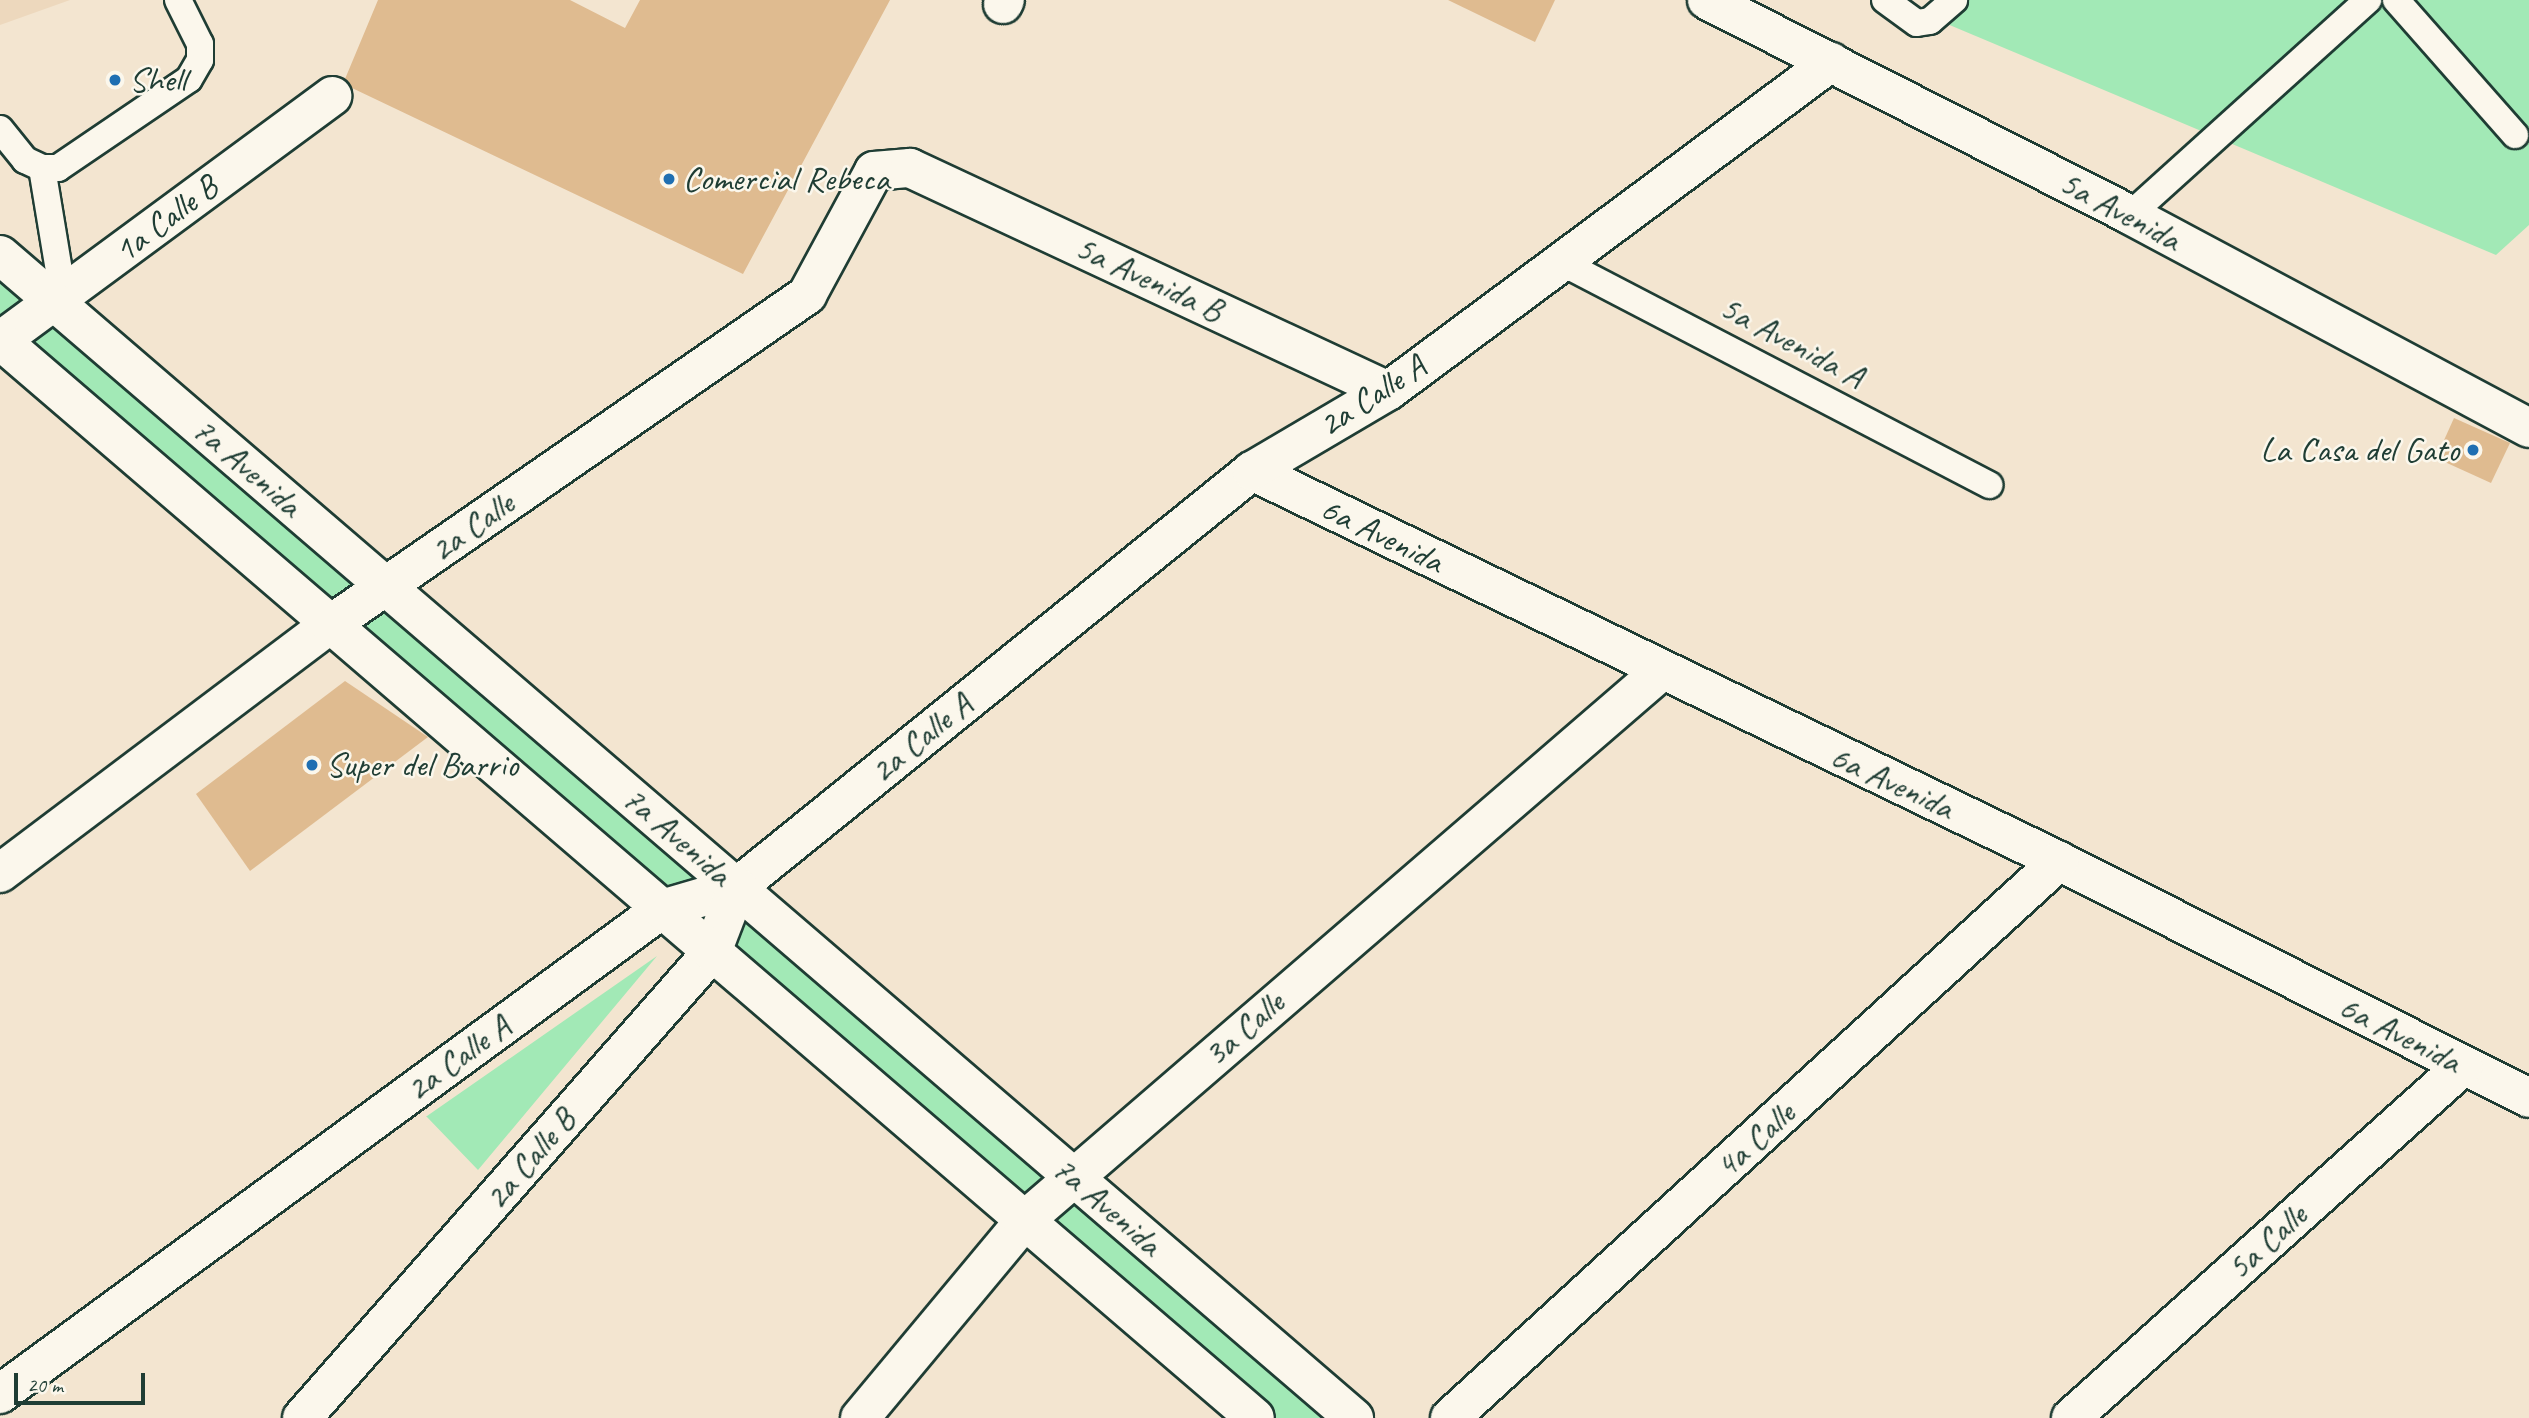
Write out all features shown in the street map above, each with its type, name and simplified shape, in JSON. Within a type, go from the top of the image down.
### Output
[{"type":"street","name":"5a Avenida","points":[[1729,5],[1831,62],[2130,215],[2529,428]]},
{"type":"street","name":"2a Calle A","points":[[0,1394],[662,909],[737,887],[1252,471],[1388,391],[1831,62]]},
{"type":"street","name":"1a Calle B","points":[[0,340],[332,96]]},
{"type":"street","name":"5a Avenida B","points":[[910,168],[1388,391]]},
{"type":"street","name":"2a Calle","points":[[0,873],[331,624],[807,295],[874,171],[910,168]]},
{"type":"street","name":"7a Avenida","points":[[0,255],[59,298],[386,587],[1354,1418]]},
{"type":"street","name":"7a Avenida","points":[[0,340],[1255,1418]]},
{"type":"street","name":"6a Avenida","points":[[1252,471],[1660,672],[2059,861],[2529,1098]]},
{"type":"street","name":"3a Calle","points":[[860,1418],[1025,1220],[1660,672]]},
{"type":"street","name":"4a Calle","points":[[1450,1418],[2059,861]]},
{"type":"street","name":"2a Calle B","points":[[302,1418],[712,952],[737,887]]},
{"type":"street","name":"5a Calle","points":[[2071,1418],[2463,1066]]},
{"type":"lane","points":[[0,129],[25,160],[42,168],[58,168],[189,79],[200,60],[200,44],[178,0]]},
{"type":"lane","points":[[1885,0],[1917,23],[1930,21],[1954,0]]},
{"type":"lane","points":[[2130,215],[2368,0]]},
{"type":"lane","points":[[2396,0],[2515,135]]},
{"type":"lane","points":[[42,168],[59,298]]},
{"type":"lane","name":"5a Avenida A","points":[[1561,262],[1990,485]]},
{"type":"shaded area","points":[[0,0],[70,0],[0,25]]},
{"type":"green space","points":[[1934,0],[2529,0],[2529,225],[2496,255],[1921,13]]},
{"type":"green space","points":[[0,255],[1354,1418],[1255,1418],[712,952],[736,888],[662,909],[0,340]]},
{"type":"green space","points":[[657,956],[478,1170],[426,1116],[427,1116]]},
{"type":"building","name":"Comercial Rebeca","points":[[378,0],[570,0],[625,28],[640,0],[890,0],[743,274],[352,88],[345,79]]},
{"type":"building","points":[[1448,0],[1555,0],[1535,42]]},
{"type":"building","name":"La Casa del Gato","points":[[2454,418],[2510,443],[2491,483],[2436,458]]},
{"type":"building","name":"Super del Barrio","points":[[345,681],[428,737],[250,871],[196,794]]},
{"type":"place","name":"Shell","points":[[115,80]]},
{"type":"place","name":"Comercial Rebeca","points":[[669,179]]},
{"type":"place","name":"La Casa del Gato","points":[[2473,450]]},
{"type":"place","name":"Super del Barrio","points":[[312,765]]}]
